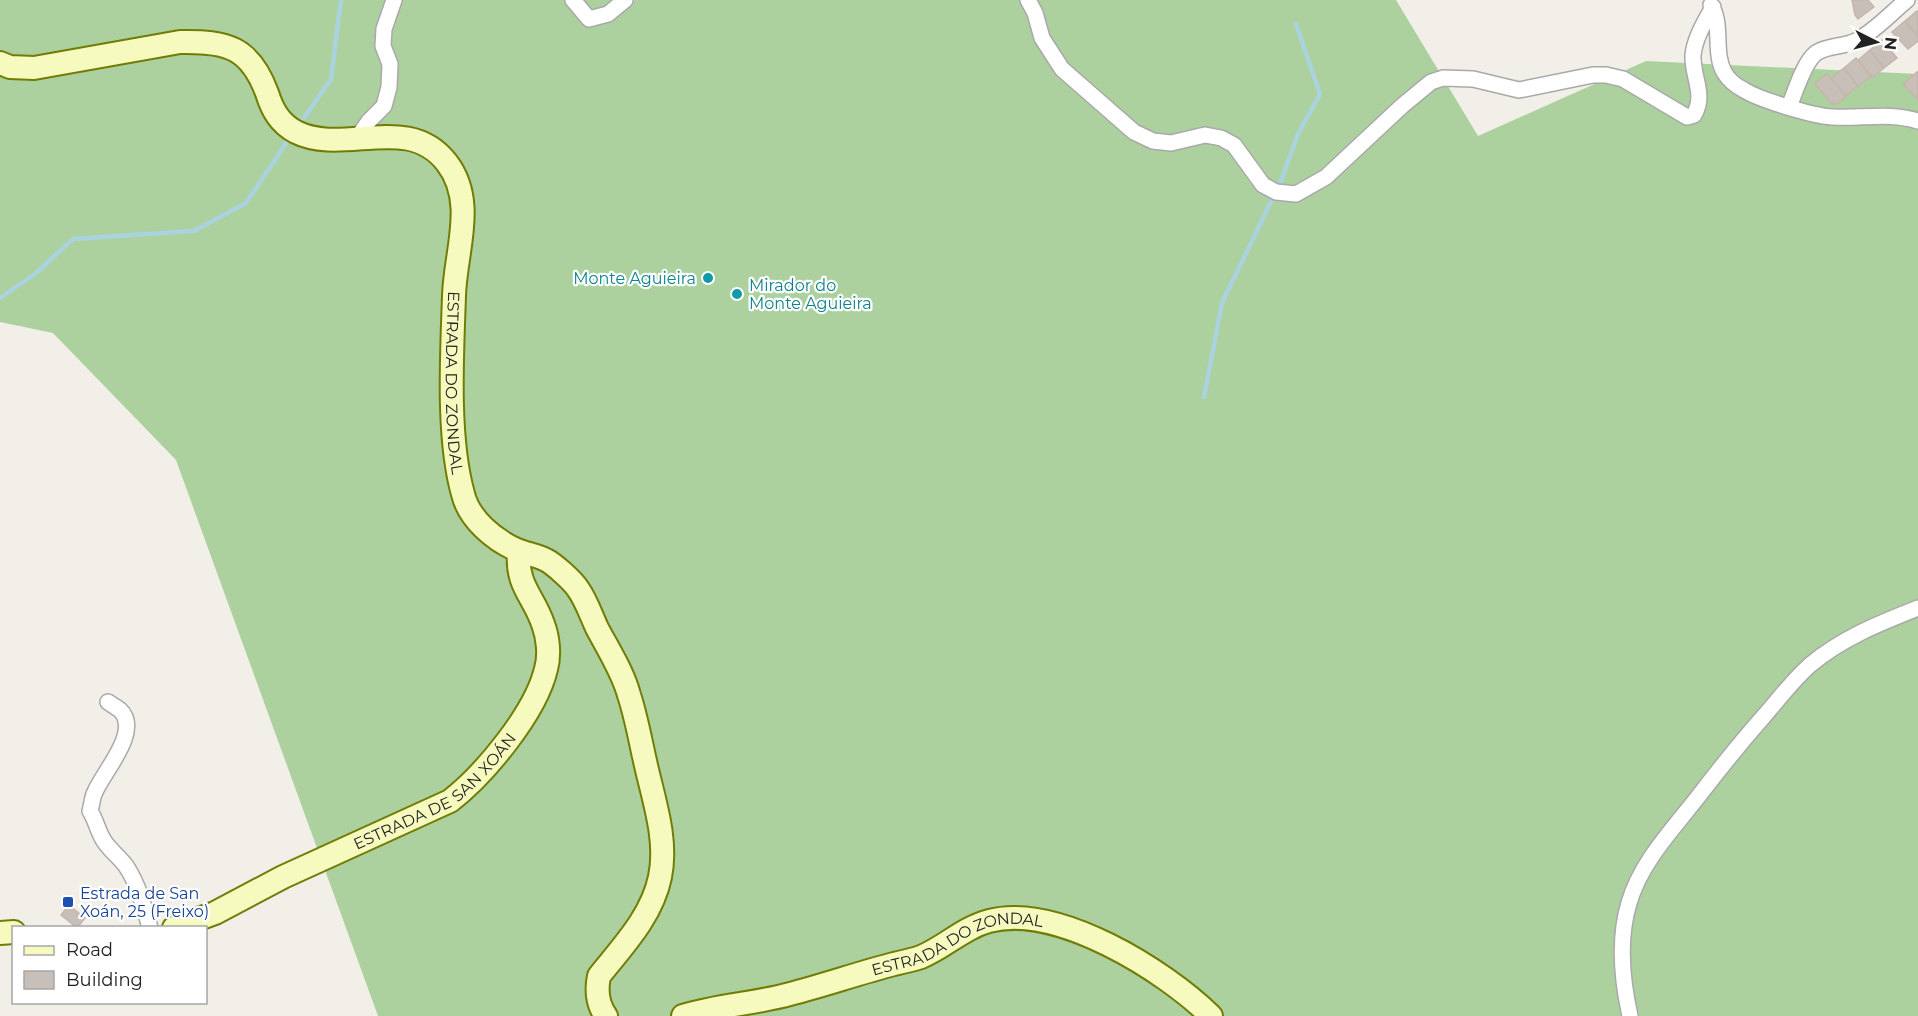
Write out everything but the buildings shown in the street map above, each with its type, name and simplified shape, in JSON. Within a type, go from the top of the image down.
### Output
[{"type":"street","points":[[357,138],[384,106],[389,87],[390,64],[383,45],[384,29],[394,0]]},
{"type":"street","points":[[573,0],[589,19],[608,14],[625,0]]},
{"type":"street","points":[[1028,0],[1035,13],[1042,38],[1062,69],[1134,132],[1153,141],[1171,143],[1205,135],[1221,138],[1234,145],[1263,185],[1276,192],[1296,194],[1326,177],[1402,106],[1431,82],[1443,78],[1473,79],[1519,90],[1593,75],[1606,75],[1623,80],[1687,117],[1694,115],[1700,103],[1700,92],[1693,56],[1697,37],[1710,4]]},
{"type":"street","points":[[1789,106],[1814,55],[1819,51],[1858,39],[1907,0]]},
{"type":"street","points":[[1710,4],[1723,71],[1744,91],[1828,117],[1850,118],[1880,115],[1905,117],[1918,121]]},
{"type":"street","name":"ESTRADA DO ZONDAL","points":[[0,63],[34,68],[180,42],[204,41],[224,45],[242,53],[255,65],[274,113],[296,132],[314,137],[332,138],[400,136],[431,147],[446,161],[457,178],[463,217],[454,291],[453,413],[458,476],[464,499],[494,538],[519,551],[547,560],[578,588],[629,692],[659,825],[662,856],[661,875],[656,894],[648,913],[599,976],[598,1001],[606,1016]]},
{"type":"street","name":"ESTRADA DE SAN XOÁN","points":[[177,926],[215,913],[284,877],[450,801],[469,787],[480,775],[527,711],[547,668],[548,644],[543,623],[522,582],[518,568],[519,551]]},
{"type":"street","points":[[1630,1016],[1622,957],[1624,928],[1636,884],[1650,859],[1729,758],[1811,665],[1841,643],[1872,625],[1918,608]]},
{"type":"street","points":[[108,702],[124,716],[126,734],[114,760],[94,792],[90,811],[103,839],[133,878],[150,926]]},
{"type":"street","name":"ESTRADA DO ZONDAL","points":[[683,1016],[708,1008],[788,995],[921,957],[969,928],[990,921],[1014,918],[1046,921],[1084,933],[1128,954],[1199,1004],[1211,1016]]},
{"type":"green space","points":[[0,0],[1396,0],[1478,136],[1646,61],[1918,74],[1918,1016],[378,1016],[176,460],[53,333],[0,322]]},
{"type":"waterway","points":[[299,125],[331,79],[341,0]]},
{"type":"waterway","points":[[1204,397],[1222,303],[1281,181],[1298,134],[1320,94],[1296,24]]},
{"type":"waterway","points":[[0,298],[35,274],[73,239],[194,231],[246,203],[291,136]]},
{"type":"place","name":"Monte Aguieira","points":[[708,278]]},
{"type":"place","name":"Mirador do Monte Aguieira","points":[[737,294]]},
{"type":"place","name":"Estrada de San Xoán, 25 (Freixo)","points":[[68,902]]}]
